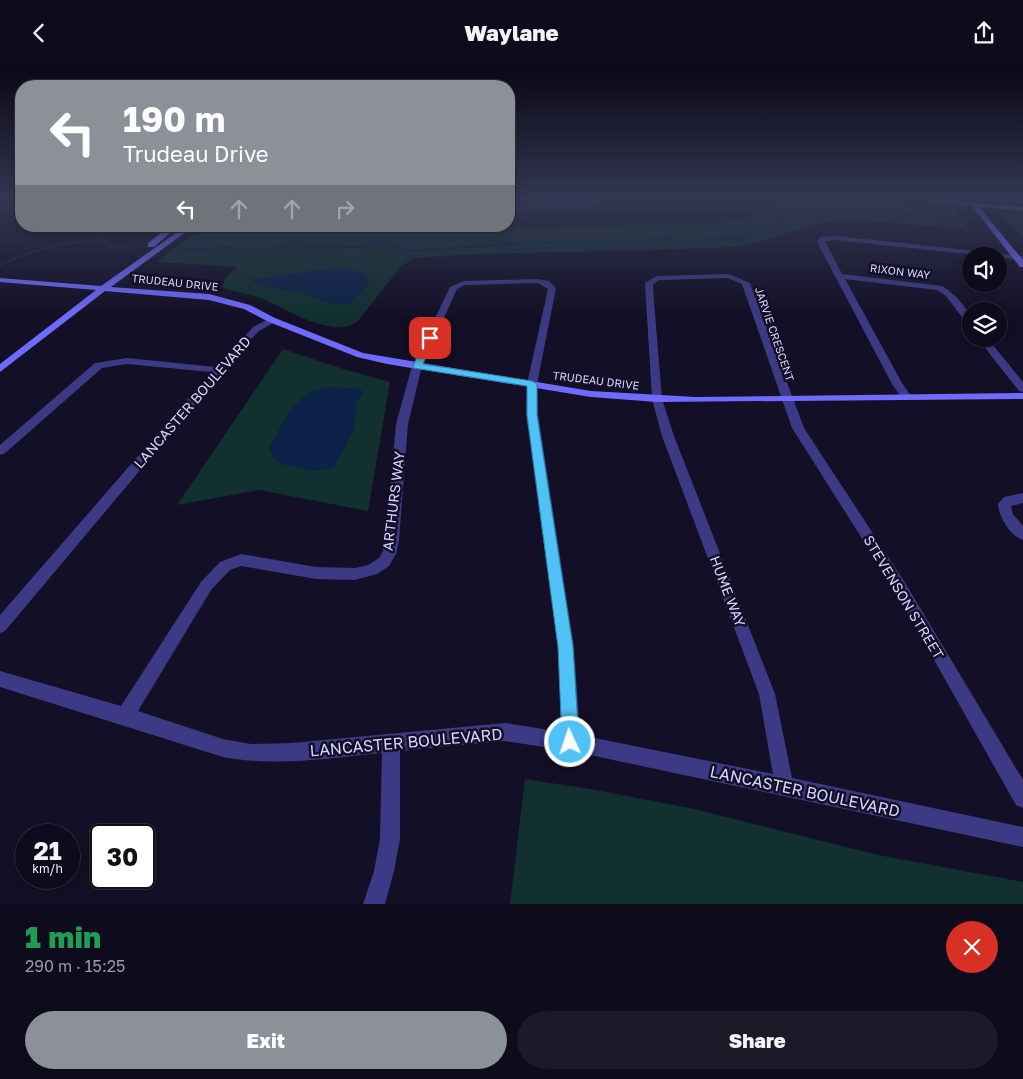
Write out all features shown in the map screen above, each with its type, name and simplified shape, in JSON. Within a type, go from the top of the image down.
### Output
[{"type":"street","points":[[105,287],[112,275],[159,238]]},
{"type":"street","points":[[0,369],[105,287],[174,238]]},
{"type":"street","points":[[834,238],[823,239],[821,242],[897,384],[906,396]]},
{"type":"street","points":[[837,238],[1019,258]]},
{"type":"street","points":[[1002,238],[1023,265]]},
{"type":"street","name":"JARVIE CRESCENT","points":[[657,399],[649,283],[657,278],[720,276],[737,278],[746,283],[785,398]]},
{"type":"street","name":"RIXON WAY","points":[[840,276],[939,289],[949,295],[962,312]]},
{"type":"street","name":"TRUDEAU DRIVE","points":[[0,281],[105,287],[210,297],[247,307],[360,355],[591,394],[657,399],[1023,396]]},
{"type":"street","name":"ARTHURS WAY","points":[[126,716],[216,571],[230,563],[241,560],[314,574],[344,574],[372,570],[385,561],[390,551],[392,540],[402,424],[417,366],[454,287],[476,282],[538,281],[546,283],[552,288],[532,384]]},
{"type":"street","name":"LANCASTER BOULEVARD","points":[[0,626],[251,334],[272,319]]},
{"type":"street","points":[[990,347],[1023,389]]},
{"type":"street","points":[[0,451],[99,365],[127,361],[219,371]]},
{"type":"street","points":[[532,384],[532,415],[566,647],[570,742]]},
{"type":"street","name":"STEVENSON STREET","points":[[785,398],[798,428],[899,585],[1023,798]]},
{"type":"street","name":"HUME WAY","points":[[657,399],[668,436],[767,693],[784,786]]},
{"type":"street","points":[[1023,499],[1009,500],[1004,503],[1004,510],[1008,518],[1023,535]]},
{"type":"street","name":"LANCASTER BOULEVARD","points":[[0,679],[126,716],[223,748],[251,753],[292,752],[505,732],[570,742],[784,786],[996,833],[1023,837]]},
{"type":"street","points":[[374,904],[384,871],[390,839],[391,743]]},
{"type":"green space","points":[[189,238],[771,238],[737,247],[475,254],[412,259],[401,266],[358,321],[348,326],[337,327],[311,321],[258,297],[222,288],[226,277],[237,267],[156,262]],"holes":[[[345,268],[330,303],[300,292],[260,285],[252,280]]]},
{"type":"green space","points":[[283,349],[390,382],[368,511],[259,490],[177,505]],"holes":[[[356,401],[354,429],[313,471],[294,466],[270,447],[291,409]]]},
{"type":"green space","points":[[525,779],[690,808],[878,855],[1023,882],[1023,904],[510,904]]},
{"type":"water","points":[[345,268],[364,274],[370,283],[348,305],[330,303],[300,292],[260,285],[251,280],[314,271]]},
{"type":"water","points":[[329,387],[361,389],[363,395],[356,402],[354,429],[334,468],[313,471],[281,464],[273,457],[269,447],[291,409],[308,393]]},
{"type":"waterway","points":[[178,248],[200,250],[229,247],[231,252],[246,248],[269,249],[299,243],[309,246],[356,247],[384,242],[407,251],[527,243],[649,241],[665,239],[684,242],[739,238]]},
{"type":"waterway","points":[[0,265],[38,250],[77,242],[105,240],[110,248],[126,247]]},
{"type":"route","points":[[430,338],[417,366],[532,384],[532,415],[566,647],[570,742]]}]
